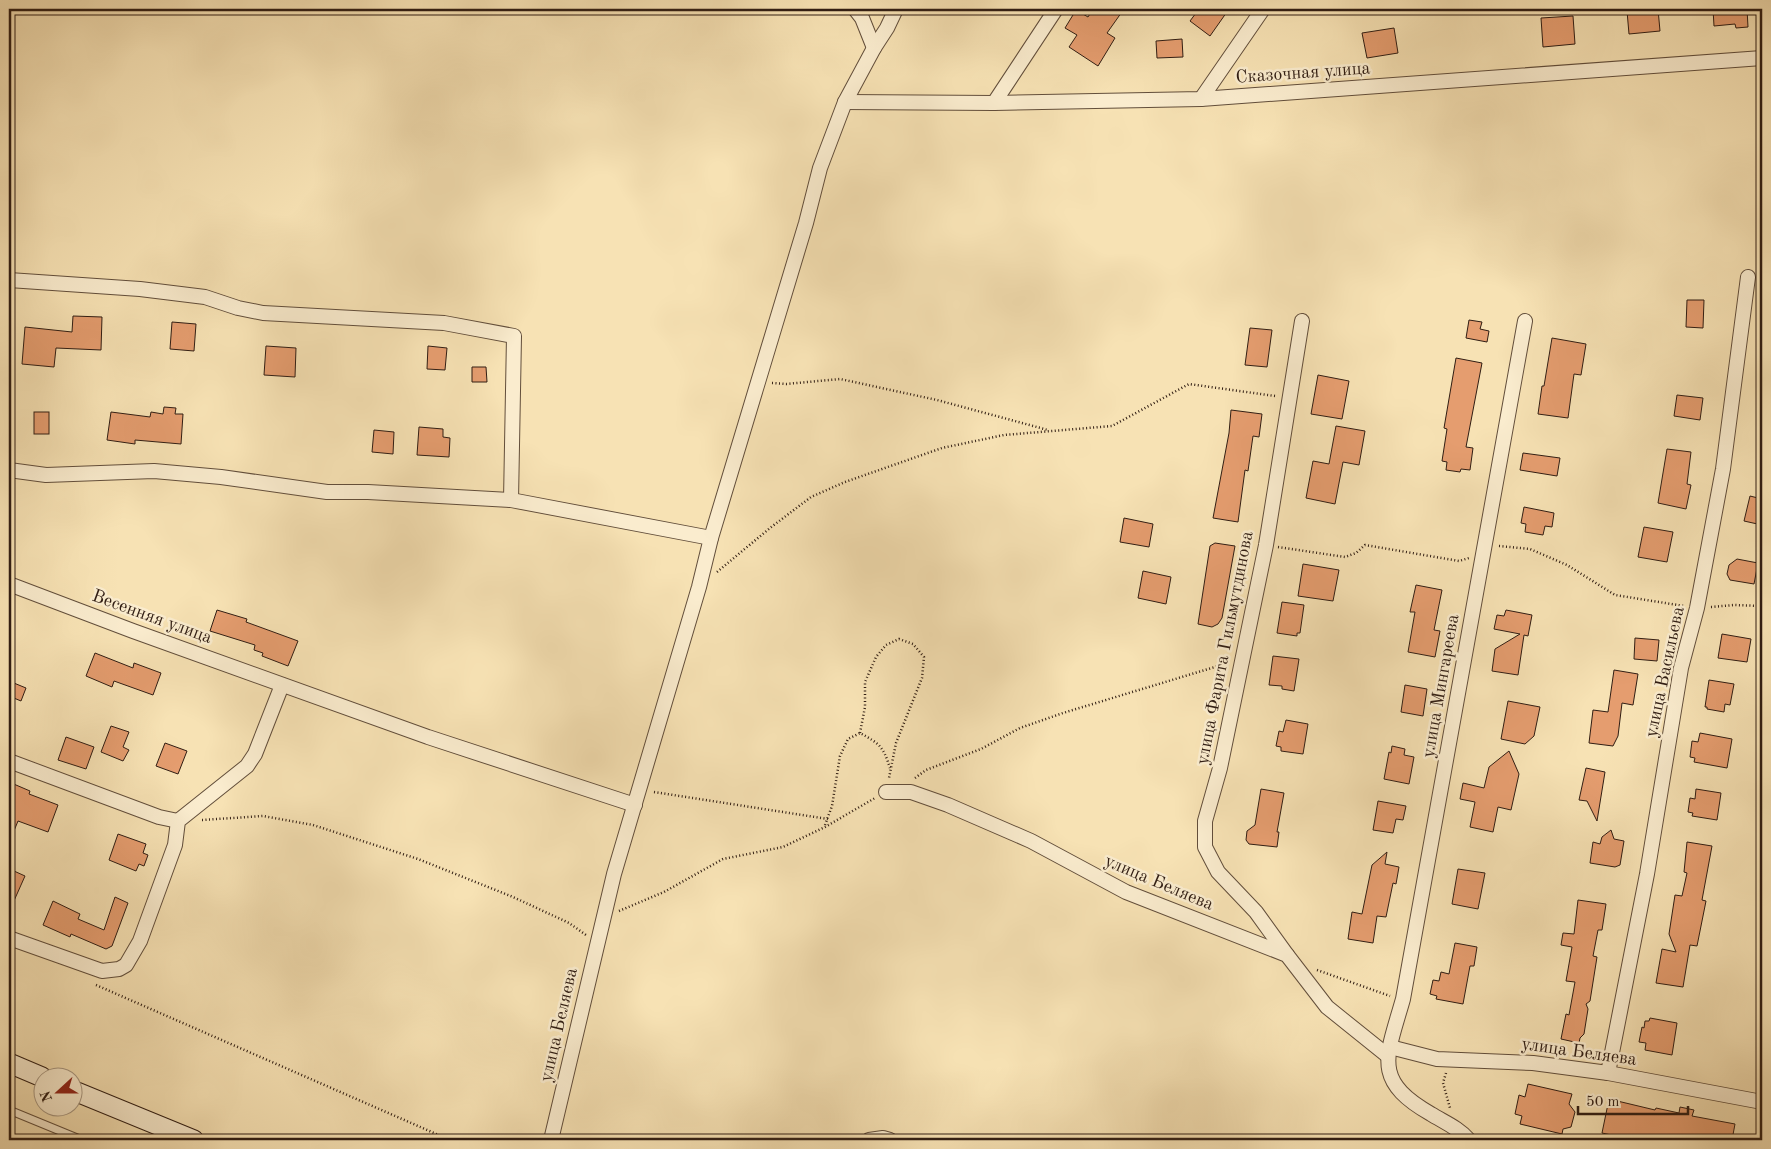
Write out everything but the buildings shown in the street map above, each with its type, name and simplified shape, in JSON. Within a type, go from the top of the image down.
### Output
[{"type":"main road","points":[[9,1063],[32,1073]]},
{"type":"main road","points":[[82,1094],[194,1140]]},
{"type":"street","points":[[855,9],[862,18],[874,48]]},
{"type":"street","name":"улица Беляева","points":[[551,1140],[614,874],[820,168],[845,102],[896,9]]},
{"type":"street","points":[[994,103],[1056,9]]},
{"type":"street","points":[[1202,99],[1264,9]]},
{"type":"street","name":"Сказочная улица","points":[[845,102],[994,103],[1202,99],[1762,58]]},
{"type":"street","name":"улица Васильева","points":[[1608,1073],[1647,874],[1681,668],[1697,608],[1723,469],[1748,277]]},
{"type":"street","points":[[9,280],[140,289],[205,297],[238,308],[263,313],[444,323],[514,336],[510,500]]},
{"type":"street","name":"улица Фарита Гильмутдинова","points":[[1287,955],[1256,912],[1218,872],[1205,847],[1205,821],[1220,768],[1266,545],[1302,321]]},
{"type":"street","name":"улица Мингареева","points":[[1389,1051],[1403,999],[1525,321]]},
{"type":"street","points":[[9,470],[46,475],[154,471],[221,477],[327,492],[368,492],[510,500],[712,538]]},
{"type":"street","name":"Весенняя улица","points":[[9,584],[428,737],[635,805]]},
{"type":"street","points":[[9,938],[102,971],[119,969],[126,964],[131,959],[140,941],[176,845],[178,821],[248,766],[255,754],[282,684]]},
{"type":"street","points":[[9,762],[159,817],[178,821]]},
{"type":"street","name":"улица Беляева","points":[[886,792],[911,792],[948,805],[1031,842],[1126,892],[1287,955],[1327,1007],[1389,1051],[1437,1059],[1533,1063],[1608,1073],[1762,1102]]},
{"type":"street","points":[[1389,1051],[1388,1071],[1395,1087],[1411,1103],[1465,1136]]},
{"type":"street","points":[[869,1140],[883,1138],[890,1140]]},
{"type":"lane","points":[[9,1110],[82,1140]]},
{"type":"path","points":[[760,378],[774,384],[840,379],[937,400],[1052,431]]},
{"type":"path","points":[[699,587],[770,528],[811,497],[845,482],[942,448],[1004,435],[1112,426],[1189,384],[1289,398]]},
{"type":"path","points":[[1266,545],[1345,557],[1356,554],[1366,545],[1459,561],[1471,557],[1485,544],[1530,549],[1567,565],[1615,595],[1697,608],[1734,605],[1762,606]]},
{"type":"path","points":[[604,918],[664,892],[723,859],[783,847],[825,827],[886,792],[896,744],[922,678],[924,658],[913,644],[899,639],[886,645],[876,657],[865,682],[865,707],[860,733]]},
{"type":"path","points":[[913,780],[926,770],[981,749],[1020,728],[1244,658]]},
{"type":"path","points":[[860,733],[873,740],[884,750],[891,768]]},
{"type":"path","points":[[825,827],[832,806],[840,756],[848,739],[860,733]]},
{"type":"path","points":[[639,790],[828,819]]},
{"type":"path","points":[[178,821],[263,816],[313,825],[418,859],[513,897],[569,923],[598,944]]},
{"type":"path","points":[[1287,955],[1309,967],[1374,992],[1403,999]]},
{"type":"path","points":[[88,982],[450,1140]]},
{"type":"path","points":[[1462,1060],[1447,1068],[1444,1083],[1448,1104],[1465,1136]]}]
